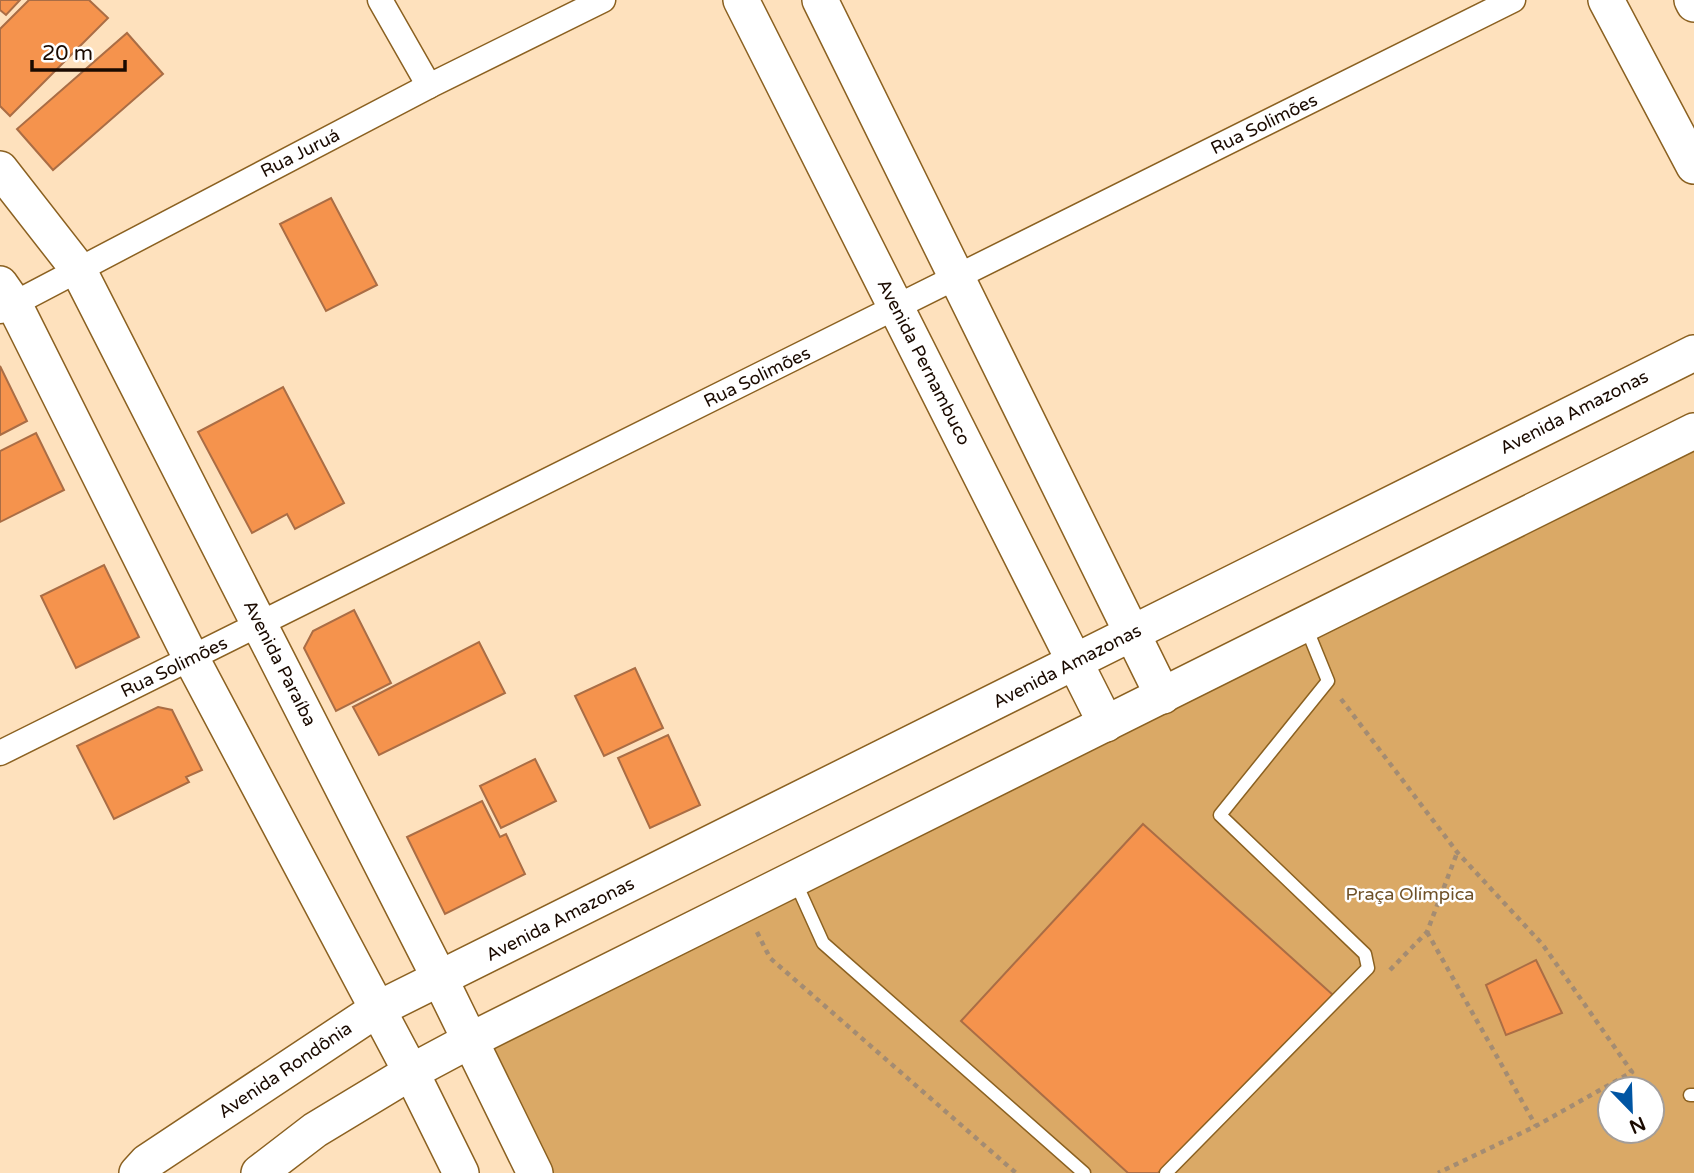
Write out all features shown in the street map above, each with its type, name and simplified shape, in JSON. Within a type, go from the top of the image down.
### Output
[{"type":"main road","name":"Avenida Pernambuco","points":[[741,0],[1106,724]]},
{"type":"main road","points":[[820,0],[1163,696]]},
{"type":"main road","points":[[1606,0],[1694,166]]},
{"type":"main road","name":"Avenida Paraíba","points":[[0,169],[78,269],[440,979],[535,1173]]},
{"type":"main road","points":[[5,300],[376,1010],[411,1072],[461,1173]]},
{"type":"main road","name":"Avenida Amazonas","points":[[440,979],[1694,353]]},
{"type":"main road","points":[[259,1173],[314,1130],[469,1041],[1694,431]]},
{"type":"main road","name":"Avenida Rondônia","points":[[134,1170],[376,1010],[440,979]]},
{"type":"street","points":[[380,0],[429,86]]},
{"type":"street","name":"Rua Juruá","points":[[5,300],[78,269],[429,86],[603,0]]},
{"type":"street","name":"Rua Solimões","points":[[0,753],[1513,0]]},
{"type":"lane","points":[[1166,1173],[1368,968],[1365,954],[1220,816],[1328,681],[1304,623]]},
{"type":"lane","points":[[794,879],[824,943],[1084,1173]]},
{"type":"path","points":[[1328,681],[1457,852],[1544,945],[1632,1072],[1536,1126],[1438,1173]]},
{"type":"path","points":[[1457,852],[1427,932],[1536,1126]]},
{"type":"path","points":[[743,905],[770,958],[1016,1173]]},
{"type":"green space","name":"Praça Olímpica","points":[[1694,448],[1694,1173],[549,1173],[487,1044]]},
{"type":"building","points":[[0,0],[20,0],[6,15],[0,10]]},
{"type":"building","points":[[29,0],[89,0],[108,18],[10,116],[0,106],[0,29]]},
{"type":"building","points":[[127,33],[163,74],[53,170],[17,129]]},
{"type":"building","points":[[331,198],[377,285],[326,311],[280,224]]},
{"type":"building","points":[[0,366],[27,421],[0,435]]},
{"type":"building","points":[[283,387],[344,503],[295,529],[287,514],[252,533],[198,432]]},
{"type":"building","points":[[36,433],[64,490],[0,522],[0,451]]},
{"type":"building","points":[[104,565],[139,637],[76,668],[41,596]]},
{"type":"building","points":[[354,610],[391,683],[336,711],[304,648],[313,631]]},
{"type":"building","points":[[479,642],[505,693],[379,755],[353,707]]},
{"type":"building","points":[[635,668],[663,728],[604,756],[575,696]]},
{"type":"building","points":[[158,707],[172,710],[202,770],[186,777],[189,782],[114,819],[77,746]]},
{"type":"building","points":[[668,735],[700,805],[650,828],[618,758]]},
{"type":"building","points":[[535,759],[556,801],[501,828],[480,786]]},
{"type":"building","points":[[482,801],[500,837],[506,834],[525,874],[445,914],[407,837]]},
{"type":"building","points":[[1143,824],[1333,995],[1158,1173],[1128,1173],[961,1021]]},
{"type":"building","points":[[1536,960],[1562,1013],[1506,1035],[1486,985]]}]
